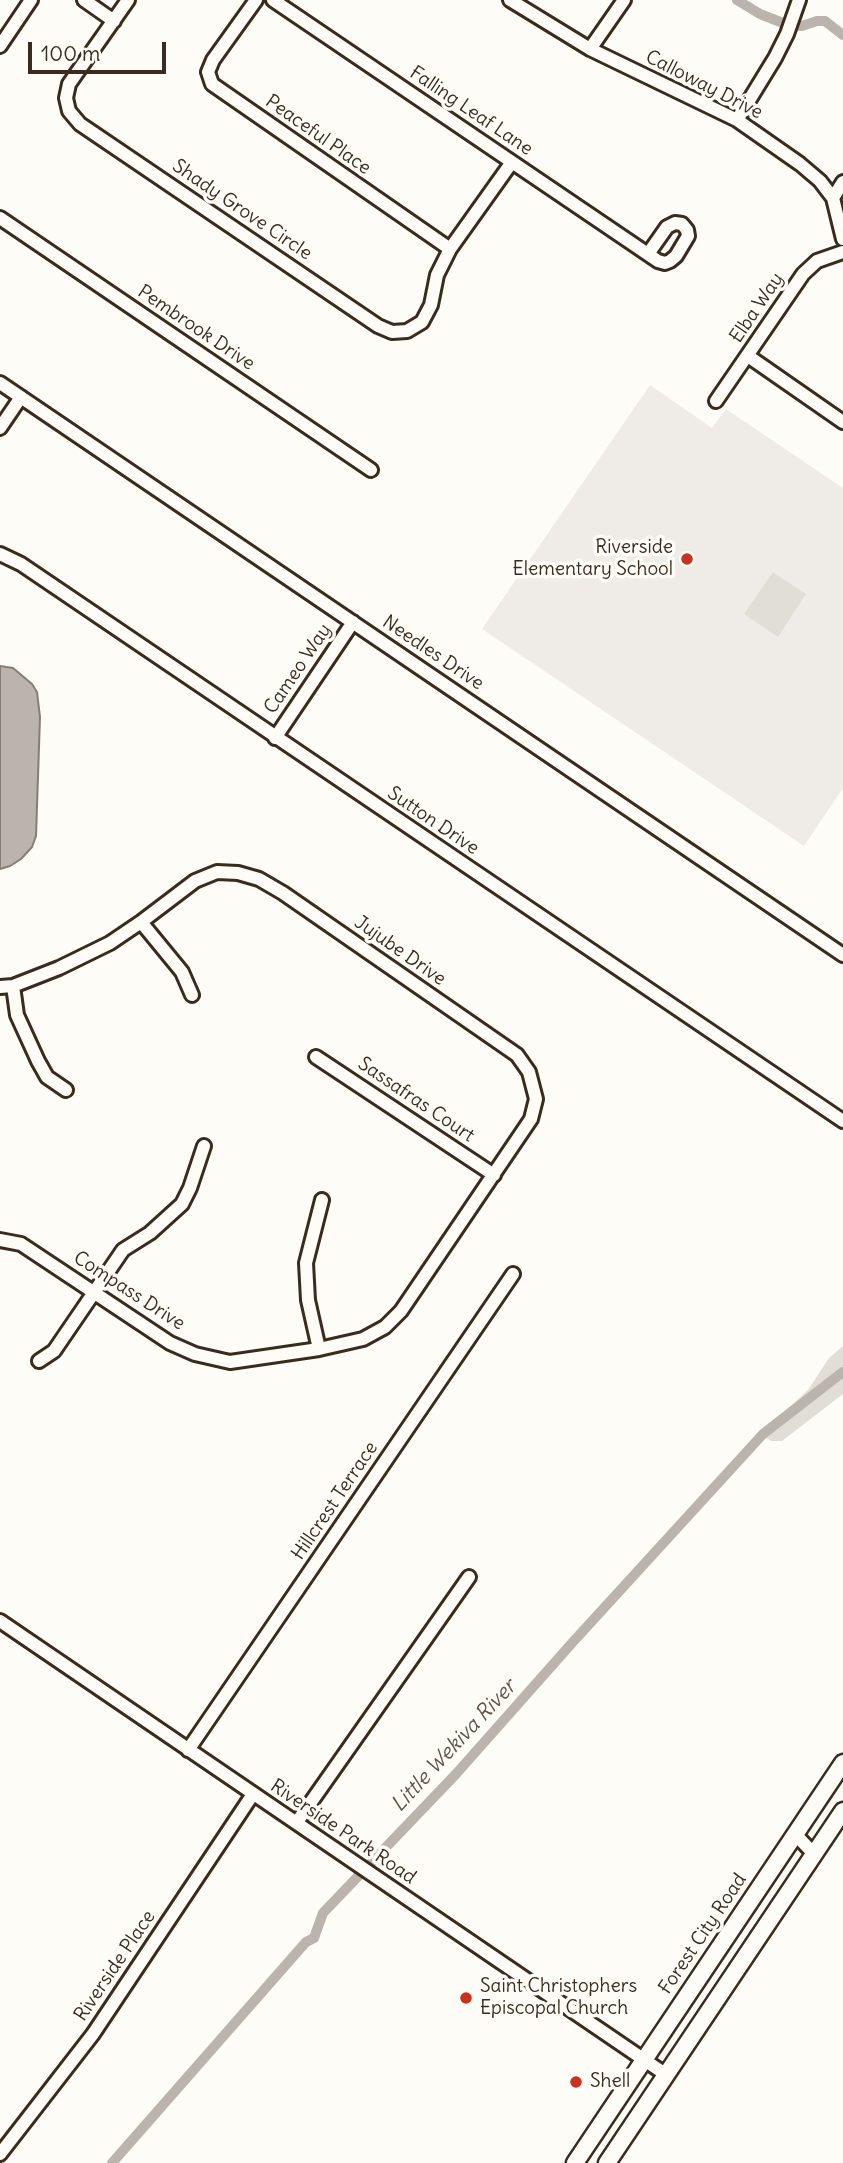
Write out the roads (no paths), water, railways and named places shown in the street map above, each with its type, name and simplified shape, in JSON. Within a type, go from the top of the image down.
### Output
[{"type":"main road","name":"Forest City Road","points":[[575,2163],[843,1763]]},
{"type":"main road","points":[[607,2163],[843,1811]]},
{"type":"street","points":[[0,46],[31,0]]},
{"type":"street","points":[[84,0],[114,21],[122,2]]},
{"type":"street","name":"Peaceful Place","points":[[256,0],[213,60],[208,72],[212,84],[450,249]]},
{"type":"street","name":"Falling Leaf Lane","points":[[273,0],[648,254]]},
{"type":"street","name":"Calloway Drive","points":[[510,0],[590,49],[737,120],[800,164],[820,181],[833,198],[843,239]]},
{"type":"street","points":[[590,49],[624,0]]},
{"type":"street","points":[[737,120],[775,58],[799,0]]},
{"type":"street","name":"Shady Grove Circle","points":[[114,21],[69,84],[66,98],[69,111],[80,124],[183,194],[378,326],[392,332],[407,331],[422,322],[431,305],[437,275],[450,249]]},
{"type":"street","points":[[450,249],[512,162]]},
{"type":"street","points":[[833,198],[843,182]]},
{"type":"street","name":"Pembrook Drive","points":[[0,218],[371,470]]},
{"type":"street","name":"Elba Way","points":[[716,401],[803,274],[817,261],[843,252]]},
{"type":"street","points":[[748,356],[843,422]]},
{"type":"street","name":"Needles Drive","points":[[0,383],[843,955]]},
{"type":"street","points":[[0,428],[21,397]]},
{"type":"street","name":"Sutton Drive","points":[[0,554],[21,564],[843,1121]]},
{"type":"street","name":"Cameo Way","points":[[275,738],[353,622]]},
{"type":"street","name":"Jujube Drive","points":[[6,986],[59,968],[110,943],[195,881],[217,872],[239,873],[259,879],[517,1055],[529,1072],[536,1099],[531,1119],[494,1175]]},
{"type":"street","points":[[141,922],[181,972],[192,995]]},
{"type":"street","points":[[6,986],[29,1044],[47,1077],[66,1090]]},
{"type":"street","name":"Sassafras Court","points":[[316,1057],[494,1175]]},
{"type":"street","points":[[39,1361],[54,1351],[123,1251],[149,1233],[181,1204],[190,1188],[204,1146]]},
{"type":"street","name":"Compass Drive","points":[[0,1240],[21,1244],[170,1343],[195,1354],[230,1362],[319,1349],[363,1339],[385,1327],[401,1311],[494,1175]]},
{"type":"street","points":[[319,1349],[308,1300],[306,1263],[321,1200]]},
{"type":"street","name":"Hillcrest Terrace","points":[[188,1750],[513,1274]]},
{"type":"street","points":[[297,1822],[469,1577]]},
{"type":"street","name":"Riverside Park Road","points":[[0,1621],[665,2074]]},
{"type":"street","name":"Riverside Place","points":[[0,2154],[93,2034],[253,1794]]},
{"type":"street","points":[[795,1834],[814,1854]]},
{"type":"waterway","name":"Little Wekiva River","points":[[737,0],[760,14],[788,25],[802,26],[825,21],[843,35]]},
{"type":"waterway","name":"Little Wekiva River","points":[[112,2163],[306,1942],[314,1938],[323,1913],[456,1774],[763,1434],[843,1372]]},
{"type":"place","name":"Riverside Elementary School","points":[[687,559]]},
{"type":"place","name":"Saint Christophers Episcopal Church","points":[[466,1998]]},
{"type":"place","name":"Shell","points":[[576,2082]]}]
